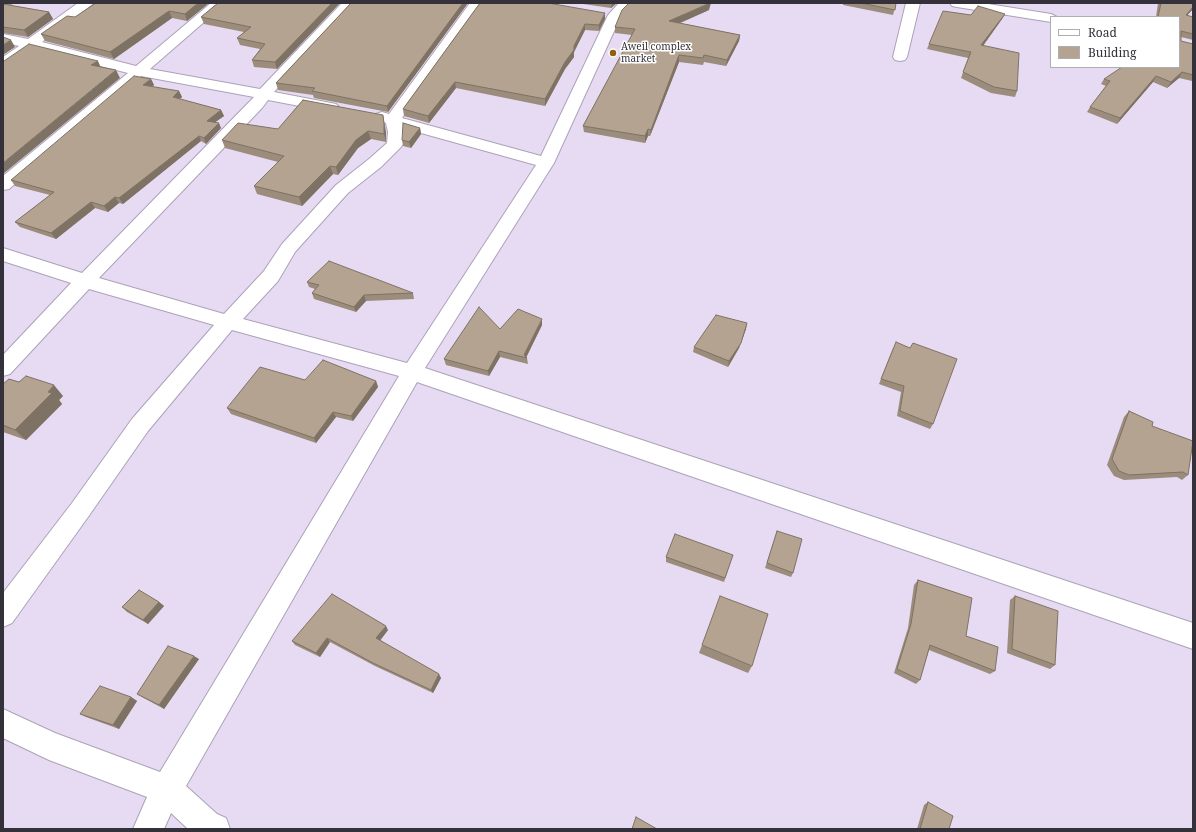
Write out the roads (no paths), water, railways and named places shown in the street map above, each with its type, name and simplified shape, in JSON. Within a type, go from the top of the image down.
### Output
[{"type":"street","points":[[3,64],[87,3]]},
{"type":"street","points":[[3,185],[219,3]]},
{"type":"street","points":[[3,368],[85,281],[258,106],[264,94],[349,3]]},
{"type":"street","points":[[3,614],[80,510],[140,425],[228,322],[271,276],[288,248],[342,189],[375,163],[395,144],[396,132],[393,119],[477,3]]},
{"type":"street","points":[[900,57],[913,3]]},
{"type":"street","points":[[957,3],[1050,18]]},
{"type":"street","points":[[148,829],[167,789],[412,372],[546,163],[614,10]]},
{"type":"street","points":[[3,38],[139,71],[348,110]]},
{"type":"street","points":[[370,115],[393,119],[546,163]]},
{"type":"street","points":[[3,254],[85,281],[412,372],[1193,636]]},
{"type":"street","points":[[3,723],[49,744],[167,789],[206,825],[214,829]]},
{"type":"place","name":"Aweil complex market","points":[[613,53]]}]
